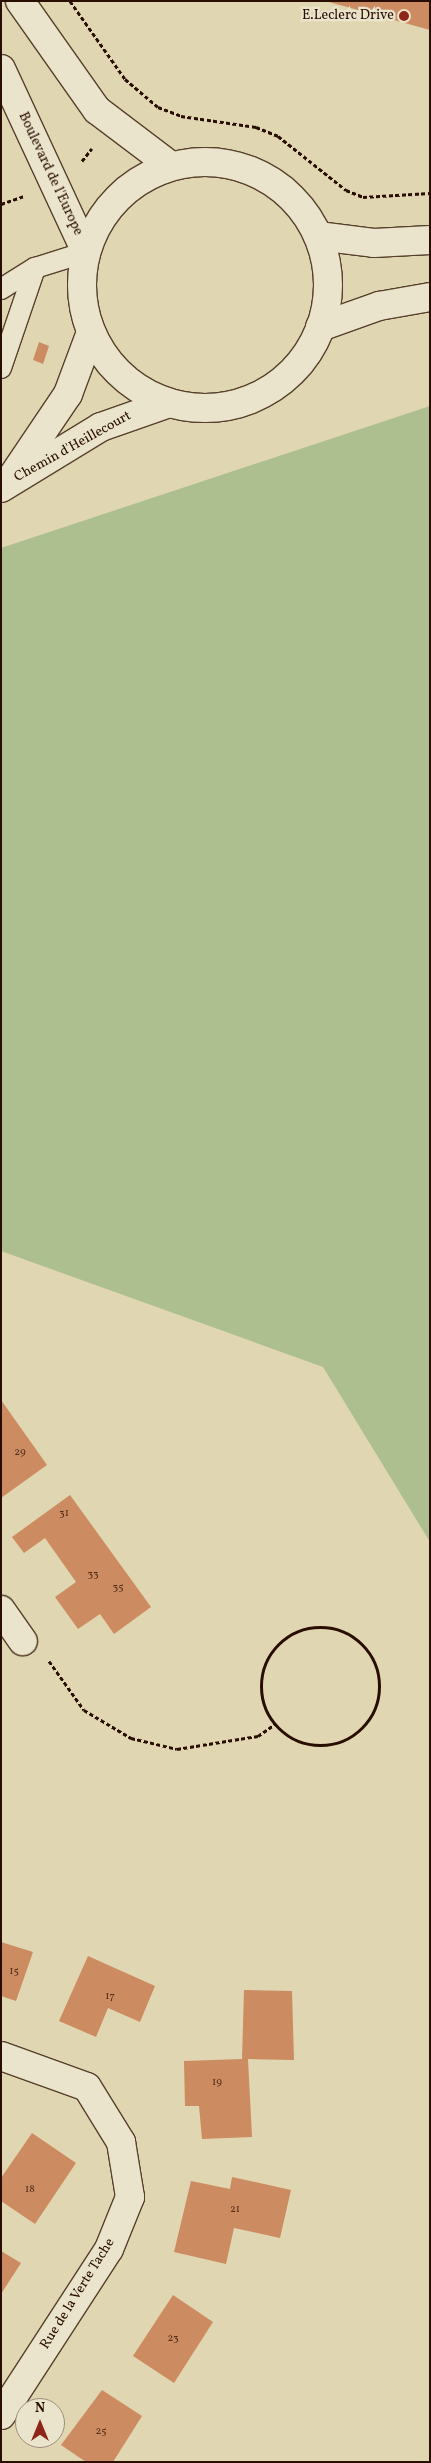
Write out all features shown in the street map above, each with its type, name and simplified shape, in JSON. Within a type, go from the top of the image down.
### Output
[{"type":"main road","points":[[20,1],[104,117],[172,166]]},
{"type":"main road","name":"Boulevard de l'Europe","points":[[1,69],[86,252]]},
{"type":"main road","points":[[215,162],[257,174],[293,199],[318,236],[328,281],[320,327],[296,367],[259,395],[215,407],[168,403],[122,376],[91,332],[84,306],[86,252],[99,223],[118,198],[142,179],[172,166],[215,162]]},
{"type":"main road","points":[[318,236],[374,242],[430,240]]},
{"type":"main road","points":[[320,327],[379,306],[430,297]]},
{"type":"main road","name":"Chemin d'Heillecourt","points":[[4,486],[68,394],[91,332]]},
{"type":"main road","name":"Chemin d'Heillecourt","points":[[4,486],[101,427],[168,403]]},
{"type":"main road","points":[[1,1610],[23,1641]]},
{"type":"main road","name":"Rue de la Verte Tache","points":[[1,2056],[87,2086],[121,2142],[130,2197],[109,2249],[1,2415]]},
{"type":"lane","points":[[1,289],[35,268],[86,252]]},
{"type":"lane","points":[[1,368],[35,268]]},
{"type":"path","points":[[70,1],[125,79],[158,107],[181,116],[232,122],[271,133],[363,197],[430,193]]},
{"type":"path","points":[[322,1627],[353,1637],[366,1649],[379,1679],[378,1696],[374,1712],[351,1737],[327,1744],[302,1743],[275,1724],[266,1710],[262,1677],[267,1661],[283,1642],[305,1629],[322,1627]]},
{"type":"path","points":[[23,1641],[44,1653],[84,1710],[131,1738],[177,1749],[258,1736],[275,1724]]},
{"type":"green space","points":[[430,406],[430,1542],[323,1367],[1,1251],[1,548]]},
{"type":"building","name":"E.Leclerc Drive","points":[[430,1],[430,30],[329,2]]},
{"type":"building","points":[[39,342],[49,346],[43,364],[33,360]]},
{"type":"building","points":[[1,1400],[47,1465],[1,1498]]},
{"type":"building","points":[[70,1495],[151,1607],[114,1634],[100,1614],[78,1629],[55,1597],[76,1582],[45,1538],[24,1553],[12,1537]]},
{"type":"building","points":[[1,1942],[33,1952],[16,2001],[1,1996]]},
{"type":"building","points":[[88,1956],[155,1986],[140,2022],[108,2008],[96,2037],[59,2021]]},
{"type":"building","points":[[244,1990],[292,1991],[294,2060],[248,2059],[252,2137],[202,2139],[199,2106],[185,2106],[184,2061],[242,2059]]},
{"type":"building","points":[[32,2133],[76,2163],[35,2224],[1,2201],[1,2178]]},
{"type":"building","points":[[232,2177],[291,2190],[280,2238],[234,2228],[226,2264],[174,2252],[191,2181],[230,2189]]},
{"type":"building","points":[[1,2251],[21,2263],[1,2294]]},
{"type":"building","points":[[173,2295],[213,2322],[174,2383],[133,2356]]},
{"type":"building","points":[[102,2390],[142,2416],[113,2462],[86,2462],[65,2448],[65,2440]]},
{"type":"place","name":"E.Leclerc Drive","points":[[404,16]]}]
